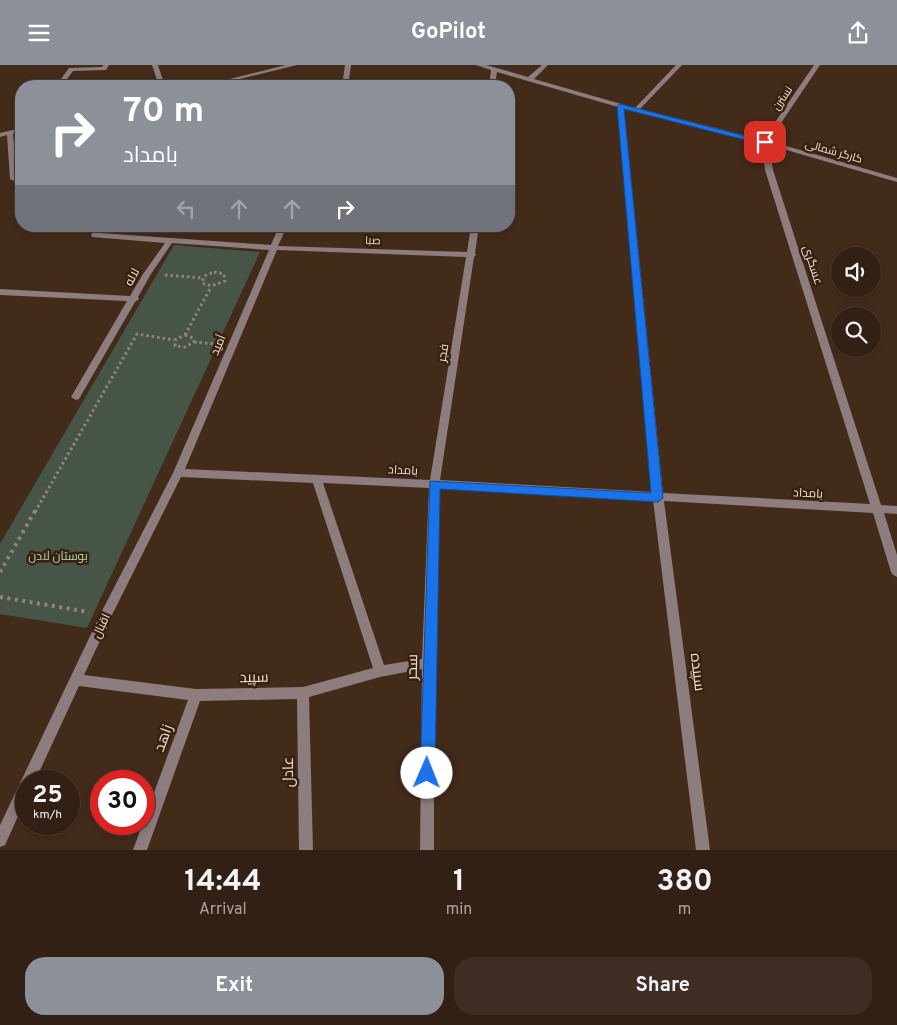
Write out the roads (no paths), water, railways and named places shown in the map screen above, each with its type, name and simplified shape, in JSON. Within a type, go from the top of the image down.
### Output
[{"type":"street","points":[[64,80],[72,69],[104,69],[106,65]]},
{"type":"street","points":[[155,65],[160,80]]},
{"type":"street","points":[[230,80],[294,65]]},
{"type":"street","points":[[346,80],[348,65]]},
{"type":"street","name":"کارگر شمالی","points":[[479,65],[620,106],[765,142],[896,178]]},
{"type":"street","points":[[529,80],[545,65]]},
{"type":"street","points":[[636,110],[679,65]]},
{"type":"street","name":"نسترن","points":[[765,142],[817,65]]},
{"type":"street","points":[[493,80],[494,69]]},
{"type":"street","name":"سپیده","points":[[620,106],[658,498],[703,850]]},
{"type":"street","points":[[0,135],[15,132]]},
{"type":"street","points":[[10,133],[14,179]]},
{"type":"street","name":"عسگری","points":[[765,142],[769,170],[879,509],[897,572]]},
{"type":"street","points":[[97,232],[95,235],[170,241]]},
{"type":"street","name":"اُمید","points":[[178,473],[281,232]]},
{"type":"street","name":"فجر","points":[[434,484],[474,232]]},
{"type":"street","name":"صبا","points":[[170,241],[274,248],[472,255]]},
{"type":"street","name":"لاله","points":[[0,292],[135,299],[147,274],[170,241]]},
{"type":"street","points":[[76,397],[135,299]]},
{"type":"street","name":"بامداد","points":[[178,473],[434,484],[897,510]]},
{"type":"street","name":"اقبال","points":[[33,770],[106,615],[178,473]]},
{"type":"street","points":[[317,479],[380,671]]},
{"type":"street","name":"سحر","points":[[427,850],[428,663],[434,484]]},
{"type":"street","name":"سپید","points":[[76,681],[196,695],[303,693],[380,671],[428,663]]},
{"type":"street","name":"عادل","points":[[303,693],[306,850]]},
{"type":"street","name":"زاهد","points":[[140,850],[196,695]]},
{"type":"street","points":[[0,840],[15,808]]},
{"type":"park label","name":"بوستان لادن","points":[[58,556]]}]
